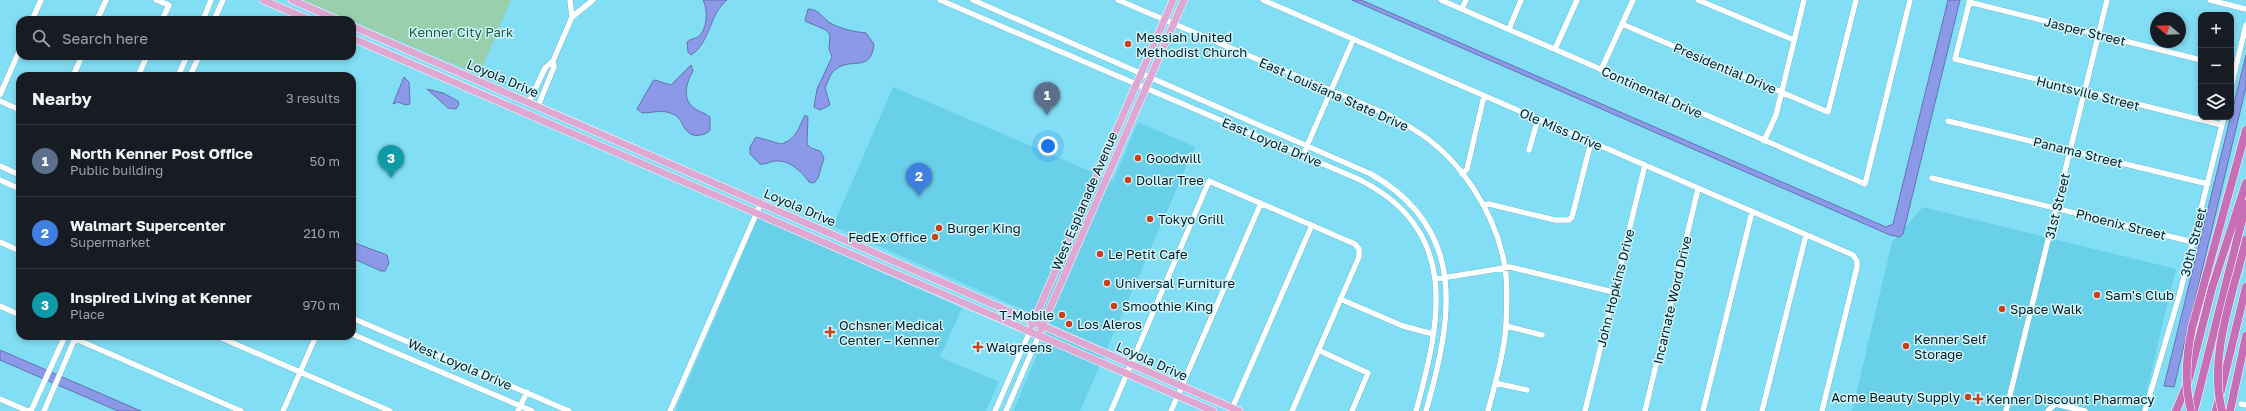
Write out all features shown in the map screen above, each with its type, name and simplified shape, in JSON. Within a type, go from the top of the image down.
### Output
[{"type":"highway","points":[[2190,411],[2186,374],[2188,345],[2246,130]]},
{"type":"highway","points":[[2176,411],[2188,382],[2212,288],[2246,183]]},
{"type":"highway","points":[[2194,411],[2246,204]]},
{"type":"highway","points":[[2222,411],[2218,388],[2218,358],[2246,240]]},
{"type":"highway","points":[[2216,411],[2246,287]]},
{"type":"highway","points":[[2230,411],[2246,336]]},
{"type":"main road","points":[[263,0],[301,16]]},
{"type":"main road","points":[[292,0],[329,16]]},
{"type":"main road","name":"West Esplanade Avenue","points":[[1030,331],[1172,0]]},
{"type":"main road","name":"West Esplanade Avenue","points":[[1038,335],[1184,0]]},
{"type":"main road","name":"Loyola Drive","points":[[356,28],[1034,321],[1234,410]]},
{"type":"main road","name":"Loyola Drive","points":[[356,40],[1213,411]]},
{"type":"main road","points":[[424,69],[428,58]]},
{"type":"main road","points":[[492,99],[496,88]]},
{"type":"main road","points":[[1121,118],[1130,122]]},
{"type":"main road","points":[[576,135],[581,125]]},
{"type":"main road","points":[[606,148],[611,138]]},
{"type":"main road","points":[[1100,166],[1110,170]]},
{"type":"main road","points":[[686,183],[691,172]]},
{"type":"main road","points":[[1081,212],[1090,216]]},
{"type":"main road","points":[[836,248],[841,237]]},
{"type":"main road","points":[[1061,257],[1071,261]]},
{"type":"main road","points":[[1058,343],[1062,334]]},
{"type":"street","points":[[34,16],[41,0]]},
{"type":"street","points":[[100,16],[106,0]]},
{"type":"street","points":[[156,0],[168,5],[164,16]]},
{"type":"street","points":[[205,16],[211,0]]},
{"type":"street","points":[[216,16],[223,0]]},
{"type":"street","points":[[570,0],[572,17]]},
{"type":"street","points":[[529,102],[545,68],[553,61],[572,17],[593,0]]},
{"type":"street","name":"East Loyola Drive","points":[[940,0],[1371,186],[1396,204],[1412,222],[1425,243],[1436,279],[1437,300],[1433,334],[1416,411]]},
{"type":"street","name":"East Loyola Drive","points":[[973,0],[1371,174],[1403,196],[1429,229],[1440,254],[1446,277],[1447,301],[1444,336],[1426,411]]},
{"type":"street","name":"East Louisiana State Drive","points":[[1118,0],[1330,92],[1384,113],[1414,129],[1441,151],[1462,174],[1483,205],[1500,246],[1505,268],[1506,326],[1488,411]]},
{"type":"street","name":"Ole Miss Drive","points":[[1263,0],[1853,256],[1857,260],[1857,266],[1822,411]]},
{"type":"street","name":"Continental Drive","points":[[1441,0],[1865,184],[1910,0]]},
{"type":"street","points":[[1462,9],[1466,0]]},
{"type":"street","points":[[1509,29],[1521,0]]},
{"type":"street","points":[[1555,49],[1576,0]]},
{"type":"street","points":[[1601,70],[1633,0]]},
{"type":"street","points":[[1698,0],[1794,40]]},
{"type":"street","points":[[1764,141],[1776,115],[1804,0]]},
{"type":"street","name":"Presidential Drive","points":[[1622,24],[1828,112],[1856,0]]},
{"type":"street","name":"31st Street","points":[[2006,411],[2107,0]]},
{"type":"street","points":[[2210,0],[2246,9]]},
{"type":"street","name":"Jasper Street","points":[[1969,1],[2198,59]]},
{"type":"street","name":"Huntsville Street","points":[[1969,1],[1955,59],[2085,93],[2222,125]]},
{"type":"street","points":[[2234,65],[2246,25]]},
{"type":"street","points":[[1302,156],[1353,40]]},
{"type":"street","points":[[0,95],[16,58]]},
{"type":"street","points":[[75,72],[80,60]]},
{"type":"street","points":[[140,72],[145,60]]},
{"type":"street","points":[[180,72],[185,60]]},
{"type":"street","points":[[192,72],[196,60]]},
{"type":"street","points":[[538,106],[554,67],[553,61]]},
{"type":"street","points":[[1462,174],[1467,169],[1484,96]]},
{"type":"street","points":[[0,102],[16,108]]},
{"type":"street","points":[[1529,150],[1538,119]]},
{"type":"street","name":"30th Street","points":[[2145,411],[2180,293],[2223,120]]},
{"type":"street","name":"Panama Street","points":[[1948,121],[2208,184]]},
{"type":"street","points":[[1483,205],[1489,204],[1556,220],[1570,220],[1591,142]]},
{"type":"street","name":"John Hopkins Drive","points":[[1585,411],[1645,165]]},
{"type":"street","points":[[0,166],[16,173]]},
{"type":"street","name":"Phoenix Street","points":[[1932,178],[2193,242]]},
{"type":"street","points":[[0,180],[16,187]]},
{"type":"street","points":[[1110,411],[1209,181],[1355,244],[1360,249],[1359,257],[1292,411]]},
{"type":"street","name":"Incarnate Word Drive","points":[[1645,411],[1698,189]]},
{"type":"street","points":[[670,411],[761,203]]},
{"type":"street","points":[[1171,411],[1261,203]]},
{"type":"street","points":[[1703,411],[1752,212]]},
{"type":"street","points":[[1234,410],[1312,225]]},
{"type":"street","points":[[1762,411],[1806,235]]},
{"type":"street","points":[[0,242],[16,249]]},
{"type":"street","points":[[1436,279],[1505,268],[1613,292]]},
{"type":"street","points":[[1340,298],[1403,326],[1433,334]]},
{"type":"street","points":[[0,306],[16,313]]},
{"type":"street","name":"West Loyola Drive","points":[[356,320],[569,411]]},
{"type":"street","points":[[1506,326],[1542,335]]},
{"type":"street","name":"West Esplanade Avenue","points":[[996,411],[1030,331]]},
{"type":"street","name":"West Esplanade Avenue","points":[[1006,411],[1038,335]]},
{"type":"street","name":"West Loyola Drive","points":[[356,336],[519,408],[532,411]]},
{"type":"street","points":[[0,399],[30,411],[63,340]]},
{"type":"street","points":[[44,411],[74,340]]},
{"type":"street","points":[[82,340],[241,411]]},
{"type":"street","points":[[226,340],[390,411]]},
{"type":"street","points":[[283,411],[314,340]]},
{"type":"street","points":[[1318,350],[1368,373],[1352,411]]},
{"type":"street","points":[[1495,383],[1527,390]]},
{"type":"street","points":[[519,408],[527,392]]},
{"type":"street","points":[[2048,411],[2055,404],[2085,411]]},
{"type":"shaded area","points":[[703,0],[727,0],[717,13],[703,43],[691,55],[688,52],[687,42],[698,37],[704,29],[706,8]]},
{"type":"shaded area","points":[[1352,0],[1361,0],[1886,227],[1893,224],[1948,0],[1960,0],[1903,234],[1900,237],[1890,235]]},
{"type":"shaded area","points":[[808,9],[818,12],[836,26],[866,33],[874,44],[872,53],[865,61],[842,66],[832,73],[825,88],[830,105],[820,110],[814,107],[817,89],[832,57],[829,49],[830,35],[826,30],[805,21]]},
{"type":"shaded area","points":[[2246,55],[2246,87],[2174,387],[2164,386],[2230,120],[2234,120],[2234,103]]},
{"type":"shaded area","points":[[691,65],[693,71],[687,85],[686,95],[690,104],[694,108],[710,117],[710,130],[705,134],[692,135],[673,114],[661,111],[642,113],[637,109],[653,81],[655,80],[671,85]]},
{"type":"shaded area","points":[[404,77],[409,82],[410,104],[406,105],[398,102],[393,104]]},
{"type":"shaded area","points":[[893,87],[1113,181],[1138,122],[1195,147],[1080,411],[1013,411],[1051,322],[833,226]]},
{"type":"shaded area","points":[[427,89],[443,93],[458,101],[459,104],[456,109],[448,108]]},
{"type":"shaded area","points":[[805,115],[808,117],[807,144],[811,148],[820,151],[824,158],[818,178],[814,183],[809,182],[795,167],[786,162],[776,161],[760,164],[750,154],[750,147],[756,137],[781,144],[791,139]]},
{"type":"shaded area","points":[[1923,207],[2176,269],[2142,411],[1852,411],[1892,242]]},
{"type":"shaded area","name":"Ochsner Medical Center – Kenner","points":[[758,218],[962,308],[940,357],[999,382],[986,411],[675,411]]},
{"type":"shaded area","points":[[356,243],[387,255],[389,263],[385,271],[381,271],[356,260]]},
{"type":"shaded area","points":[[0,350],[141,411],[118,411],[0,360]]},
{"type":"green space","name":"Kenner City Park","points":[[303,0],[511,0],[479,75],[356,23],[356,16],[341,16]]},
{"type":"place","name":"Messiah United Methodist Church","points":[[1128,44]]},
{"type":"place","name":"North Kenner Post Office","points":[[1047,115]]},
{"type":"place","name":"Goodwill","points":[[1138,158]]},
{"type":"place","name":"Inspired Living at Kenner","points":[[391,178]]},
{"type":"place","name":"Dollar Tree","points":[[1128,180]]},
{"type":"place","name":"Walmart Supercenter","points":[[919,196]]},
{"type":"place","name":"Tokyo Grill","points":[[1150,219]]},
{"type":"place","name":"Burger King","points":[[939,228]]},
{"type":"place","name":"FedEx Office","points":[[935,237]]},
{"type":"place","name":"Le Petit Cafe","points":[[1100,254]]},
{"type":"place","name":"Universal Furniture","points":[[1107,283]]},
{"type":"place","name":"Sam's Club","points":[[2097,295]]},
{"type":"place","name":"Smoothie King","points":[[1114,306]]},
{"type":"place","name":"Space Walk","points":[[2002,309]]},
{"type":"place","name":"T-Mobile","points":[[1062,315]]},
{"type":"place","name":"Los Aleros","points":[[1069,324]]},
{"type":"place","name":"Ochsner Medical Center – Kenner","points":[[830,332]]},
{"type":"place","name":"Kenner Self Storage","points":[[1906,346]]},
{"type":"place","name":"Walgreens","points":[[978,347]]},
{"type":"place","name":"Acme Beauty Supply","points":[[1968,397]]},
{"type":"place","name":"Kenner Discount Pharmacy","points":[[1978,399]]}]
